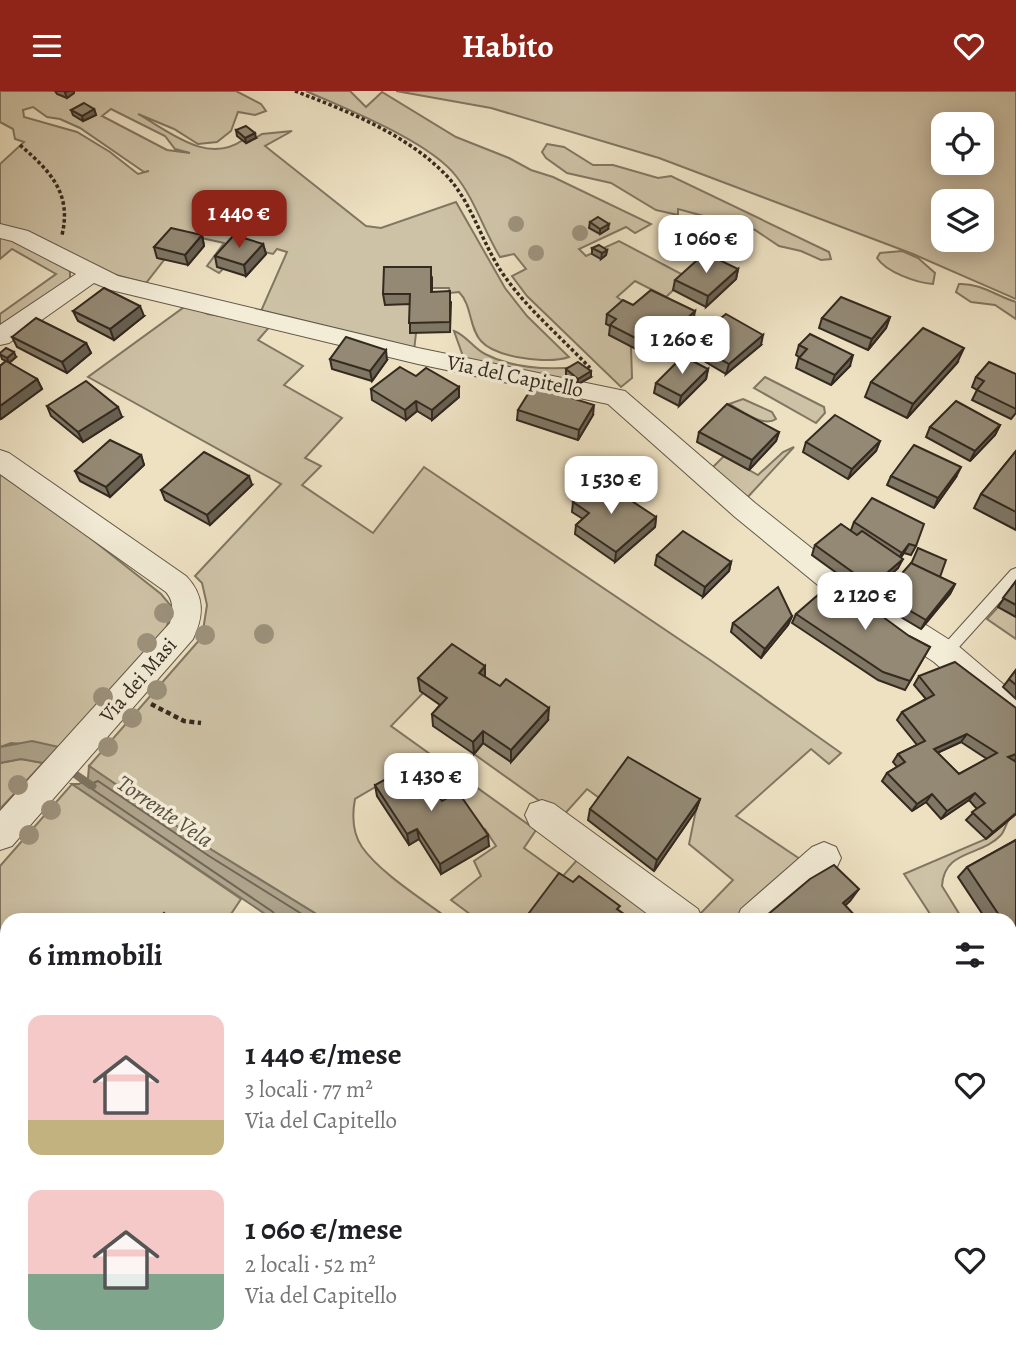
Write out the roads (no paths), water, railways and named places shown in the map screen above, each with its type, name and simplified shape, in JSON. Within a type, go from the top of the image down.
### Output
[{"type":"street","name":"Via del Capitello","points":[[0,231],[20,236],[111,282],[397,351],[616,397],[745,510],[829,578],[944,653],[1016,715]]},
{"type":"street","points":[[0,337],[91,274]]},
{"type":"street","name":"Via dei Masi","points":[[0,460],[176,584],[185,595],[188,606],[183,630],[0,835]]},
{"type":"street","points":[[542,815],[675,913]]},
{"type":"street","points":[[761,913],[824,858]]},
{"type":"lane","points":[[944,653],[1016,573]]},
{"type":"water","points":[[32,741],[59,747],[43,763],[21,759],[0,763],[0,747]]},
{"type":"water","points":[[89,766],[212,850],[315,913],[264,913],[72,784],[79,784],[88,778]]},
{"type":"waterway","name":"Torrente Vela","points":[[67,768],[92,786]]}]
